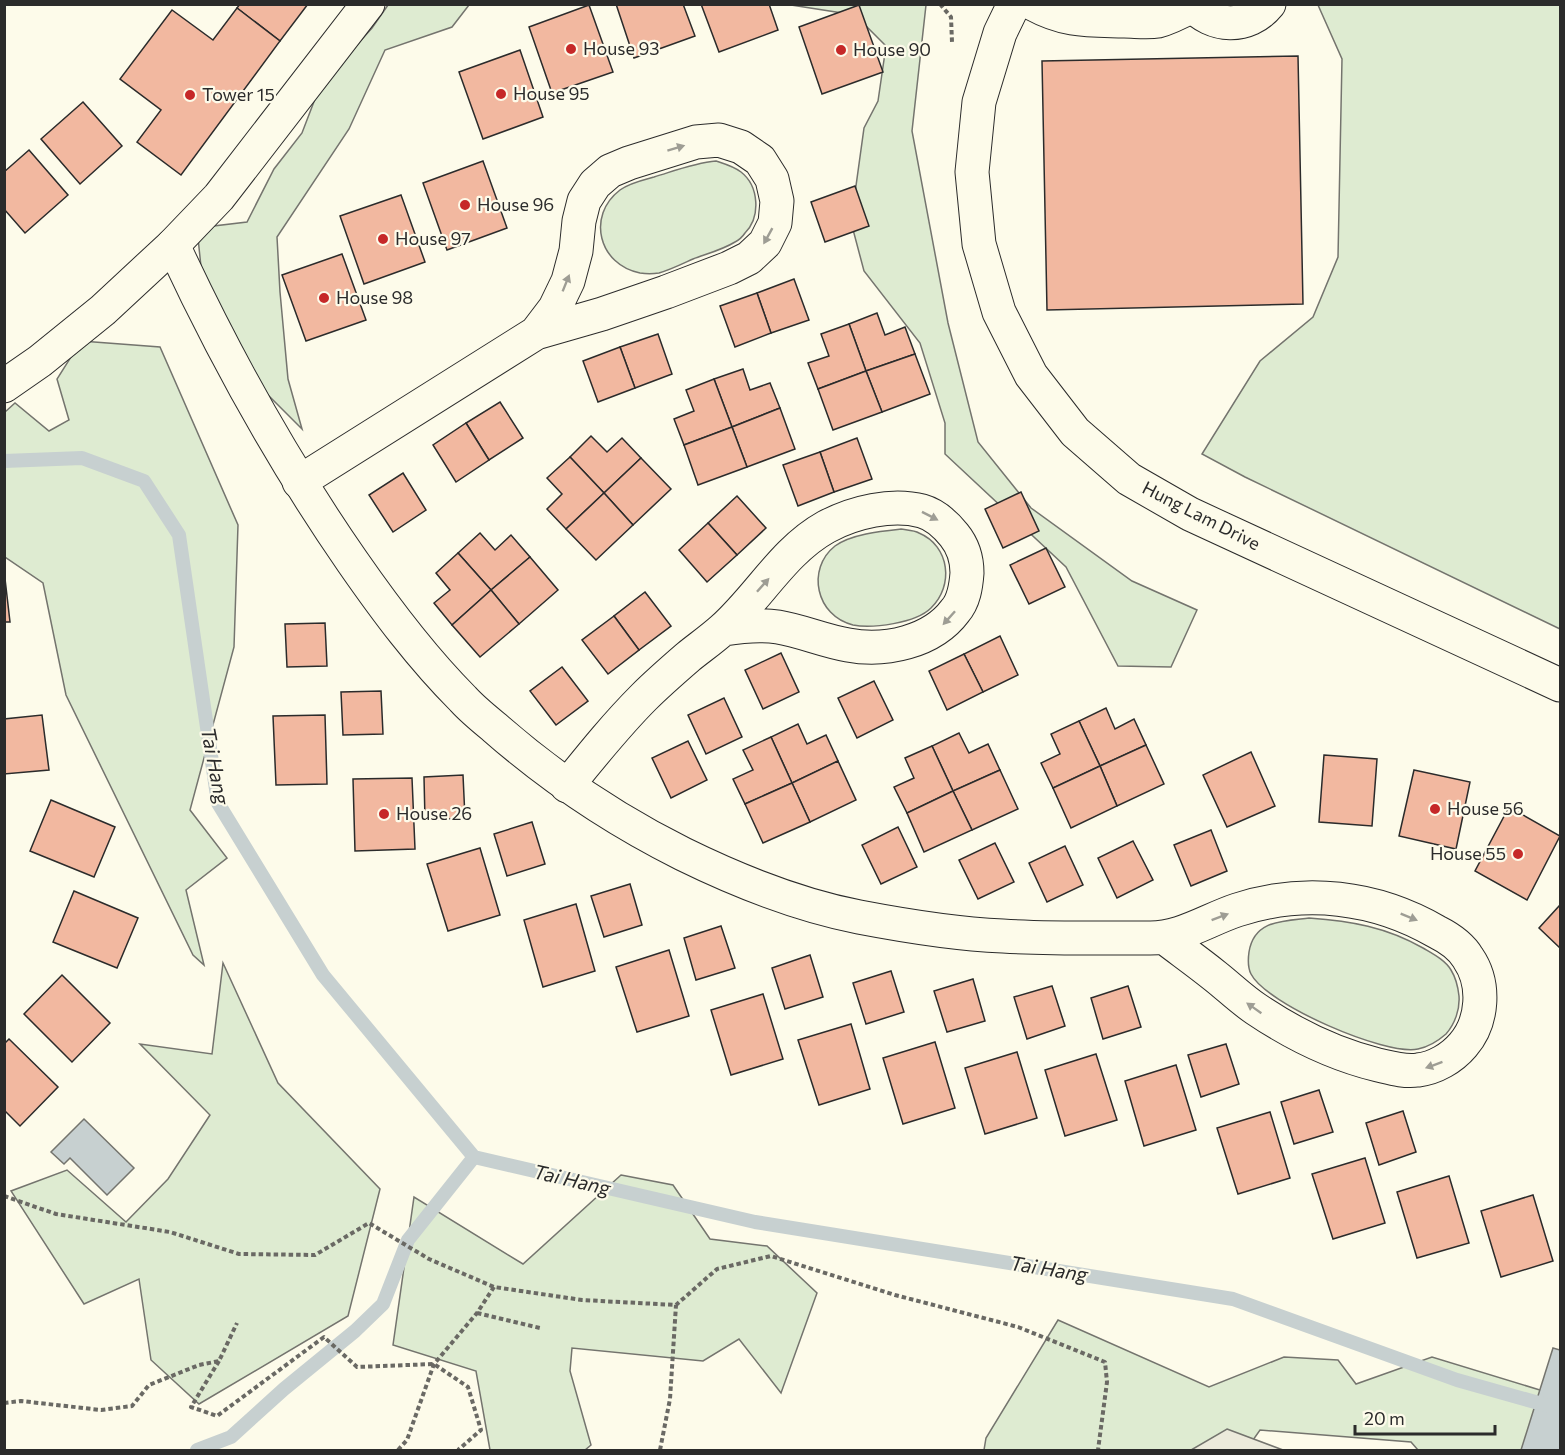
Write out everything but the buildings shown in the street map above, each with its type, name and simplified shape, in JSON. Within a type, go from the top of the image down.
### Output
[{"type":"street","points":[[4,386],[40,361],[103,310],[173,245],[219,197],[368,4]]},
{"type":"street","name":"Hung Lam Drive","points":[[1014,4],[1000,33],[979,102],[972,172],[978,244],[999,312],[1031,375],[1075,432],[1129,478],[1190,514],[1560,685]]},
{"type":"street","points":[[1033,4],[1061,17],[1084,20],[1155,21],[1175,16],[1192,5],[1198,12],[1212,20],[1230,23],[1247,21],[1263,12],[1269,4]]},
{"type":"street","points":[[299,482],[536,333],[656,296],[749,258],[765,243],[775,223],[777,201],[772,179],[760,160],[741,147],[719,140],[696,142],[628,163],[610,171],[595,184],[584,201],[576,251],[568,281],[555,308],[536,333]]},
{"type":"street","points":[[173,245],[232,366],[299,482],[373,592],[414,645],[464,701],[520,751],[580,796],[644,835],[711,868],[781,896],[854,916],[927,929],[1002,936],[1165,938],[1236,911],[1272,901],[1309,897],[1347,899],[1383,907],[1419,921],[1451,940],[1468,957],[1478,979],[1480,1003],[1475,1026],[1462,1046],[1444,1062],[1422,1070],[1399,1070],[1358,1060],[1320,1046],[1249,1005],[1165,938]]},
{"type":"street","points":[[567,786],[604,740],[645,697],[688,657],[724,629],[790,555],[826,527],[875,510],[901,508],[924,512],[945,524],[960,542],[967,564],[966,588],[957,609],[941,627],[897,644],[874,648],[849,646],[776,626],[750,625],[724,629]]},
{"type":"path","points":[[940,4],[951,17],[953,52]]},
{"type":"path","points":[[4,1196],[56,1214],[170,1232],[239,1254],[315,1255],[369,1223],[422,1255],[494,1287],[582,1300],[675,1305],[717,1269],[771,1256],[895,1294],[1018,1327],[1105,1362],[1107,1382],[1098,1450]]},
{"type":"path","points":[[398,1450],[407,1440],[434,1364],[477,1313],[494,1287]]},
{"type":"path","points":[[660,1450],[670,1399],[675,1305]]},
{"type":"path","points":[[477,1313],[540,1328]]},
{"type":"path","points":[[237,1323],[219,1361],[191,1407],[217,1416],[324,1337],[357,1367],[434,1364],[468,1387],[481,1430],[458,1450]]},
{"type":"path","points":[[4,1403],[21,1401],[101,1410],[132,1406],[149,1385],[199,1365],[219,1361]]},
{"type":"green space","points":[[388,5],[469,5],[452,27],[385,50],[349,129],[277,237],[288,379],[302,429],[208,335],[197,228],[247,222],[274,169],[302,133],[320,86],[372,28]]},
{"type":"green space","points":[[791,5],[926,5],[912,131],[948,323],[978,442],[1031,508],[1132,581],[1197,610],[1171,667],[1118,666],[1066,567],[945,454],[945,423],[920,343],[864,271],[851,222],[864,128],[878,101],[886,46],[855,15]]},
{"type":"green space","points":[[1318,5],[1560,5],[1560,629],[1202,454],[1260,361],[1313,317],[1338,257],[1342,59]]},
{"type":"green space","points":[[716,161],[741,172],[747,178],[754,193],[756,210],[754,219],[742,237],[725,247],[659,273],[640,273],[626,268],[615,260],[607,250],[602,238],[601,226],[603,213],[609,201],[620,190],[628,185],[692,165]]},
{"type":"green space","points":[[81,341],[160,347],[238,525],[234,647],[190,810],[227,858],[186,890],[204,965],[193,955],[66,695],[43,583],[5,557],[5,412],[15,403],[49,431],[69,420],[57,379]]},
{"type":"green space","points":[[901,529],[917,532],[937,547],[945,567],[943,589],[938,599],[924,613],[894,624],[861,626],[840,620],[830,612],[819,591],[820,567],[826,556],[835,546],[849,539]]},
{"type":"green space","points":[[1309,918],[1354,923],[1382,930],[1409,941],[1442,960],[1454,976],[1459,996],[1456,1016],[1446,1034],[1418,1049],[1402,1049],[1380,1044],[1302,1013],[1261,986],[1249,969],[1249,952],[1252,941],[1263,928],[1271,924]]},
{"type":"green space","points":[[223,963],[278,1083],[380,1189],[348,1316],[199,1404],[151,1360],[139,1279],[84,1304],[11,1191],[67,1170],[126,1222],[168,1179],[210,1115],[140,1044],[212,1054]]},
{"type":"green space","points":[[621,1175],[673,1185],[710,1239],[767,1246],[817,1293],[781,1393],[739,1339],[703,1361],[572,1348],[570,1371],[591,1445],[585,1450],[490,1450],[476,1371],[393,1345],[414,1197],[523,1264]]},
{"type":"green space","points":[[1058,1320],[1209,1387],[1284,1357],[1338,1360],[1356,1384],[1432,1357],[1553,1394],[1560,1450],[1418,1450],[1411,1442],[1260,1430],[1246,1450],[984,1450],[986,1438]]},
{"type":"shaded area","points":[[84,1119],[134,1168],[107,1195],[70,1158],[64,1164],[51,1152]]},
{"type":"shaded area","points":[[1553,1348],[1560,1350],[1560,1450],[1521,1450]]},
{"type":"shaded area","points":[[1227,1429],[1283,1450],[1191,1450]]},
{"type":"waterway","name":"Tai Hang","points":[[4,461],[82,458],[144,481],[179,535],[218,803],[323,975],[474,1157],[755,1222],[1233,1299],[1457,1380],[1560,1409]]},
{"type":"waterway","points":[[197,1450],[231,1437],[284,1389],[355,1331],[383,1304],[408,1240],[474,1157]]},
{"type":"place","name":"House 93","points":[[571,49]]},
{"type":"place","name":"House 90","points":[[841,50]]},
{"type":"place","name":"House 95","points":[[501,94]]},
{"type":"place","name":"Tower 15","points":[[190,95]]},
{"type":"place","name":"House 96","points":[[465,205]]},
{"type":"place","name":"House 97","points":[[383,239]]},
{"type":"place","name":"House 98","points":[[324,298]]},
{"type":"place","name":"House 56","points":[[1435,809]]},
{"type":"place","name":"House 26","points":[[384,814]]},
{"type":"place","name":"House 55","points":[[1518,854]]}]
